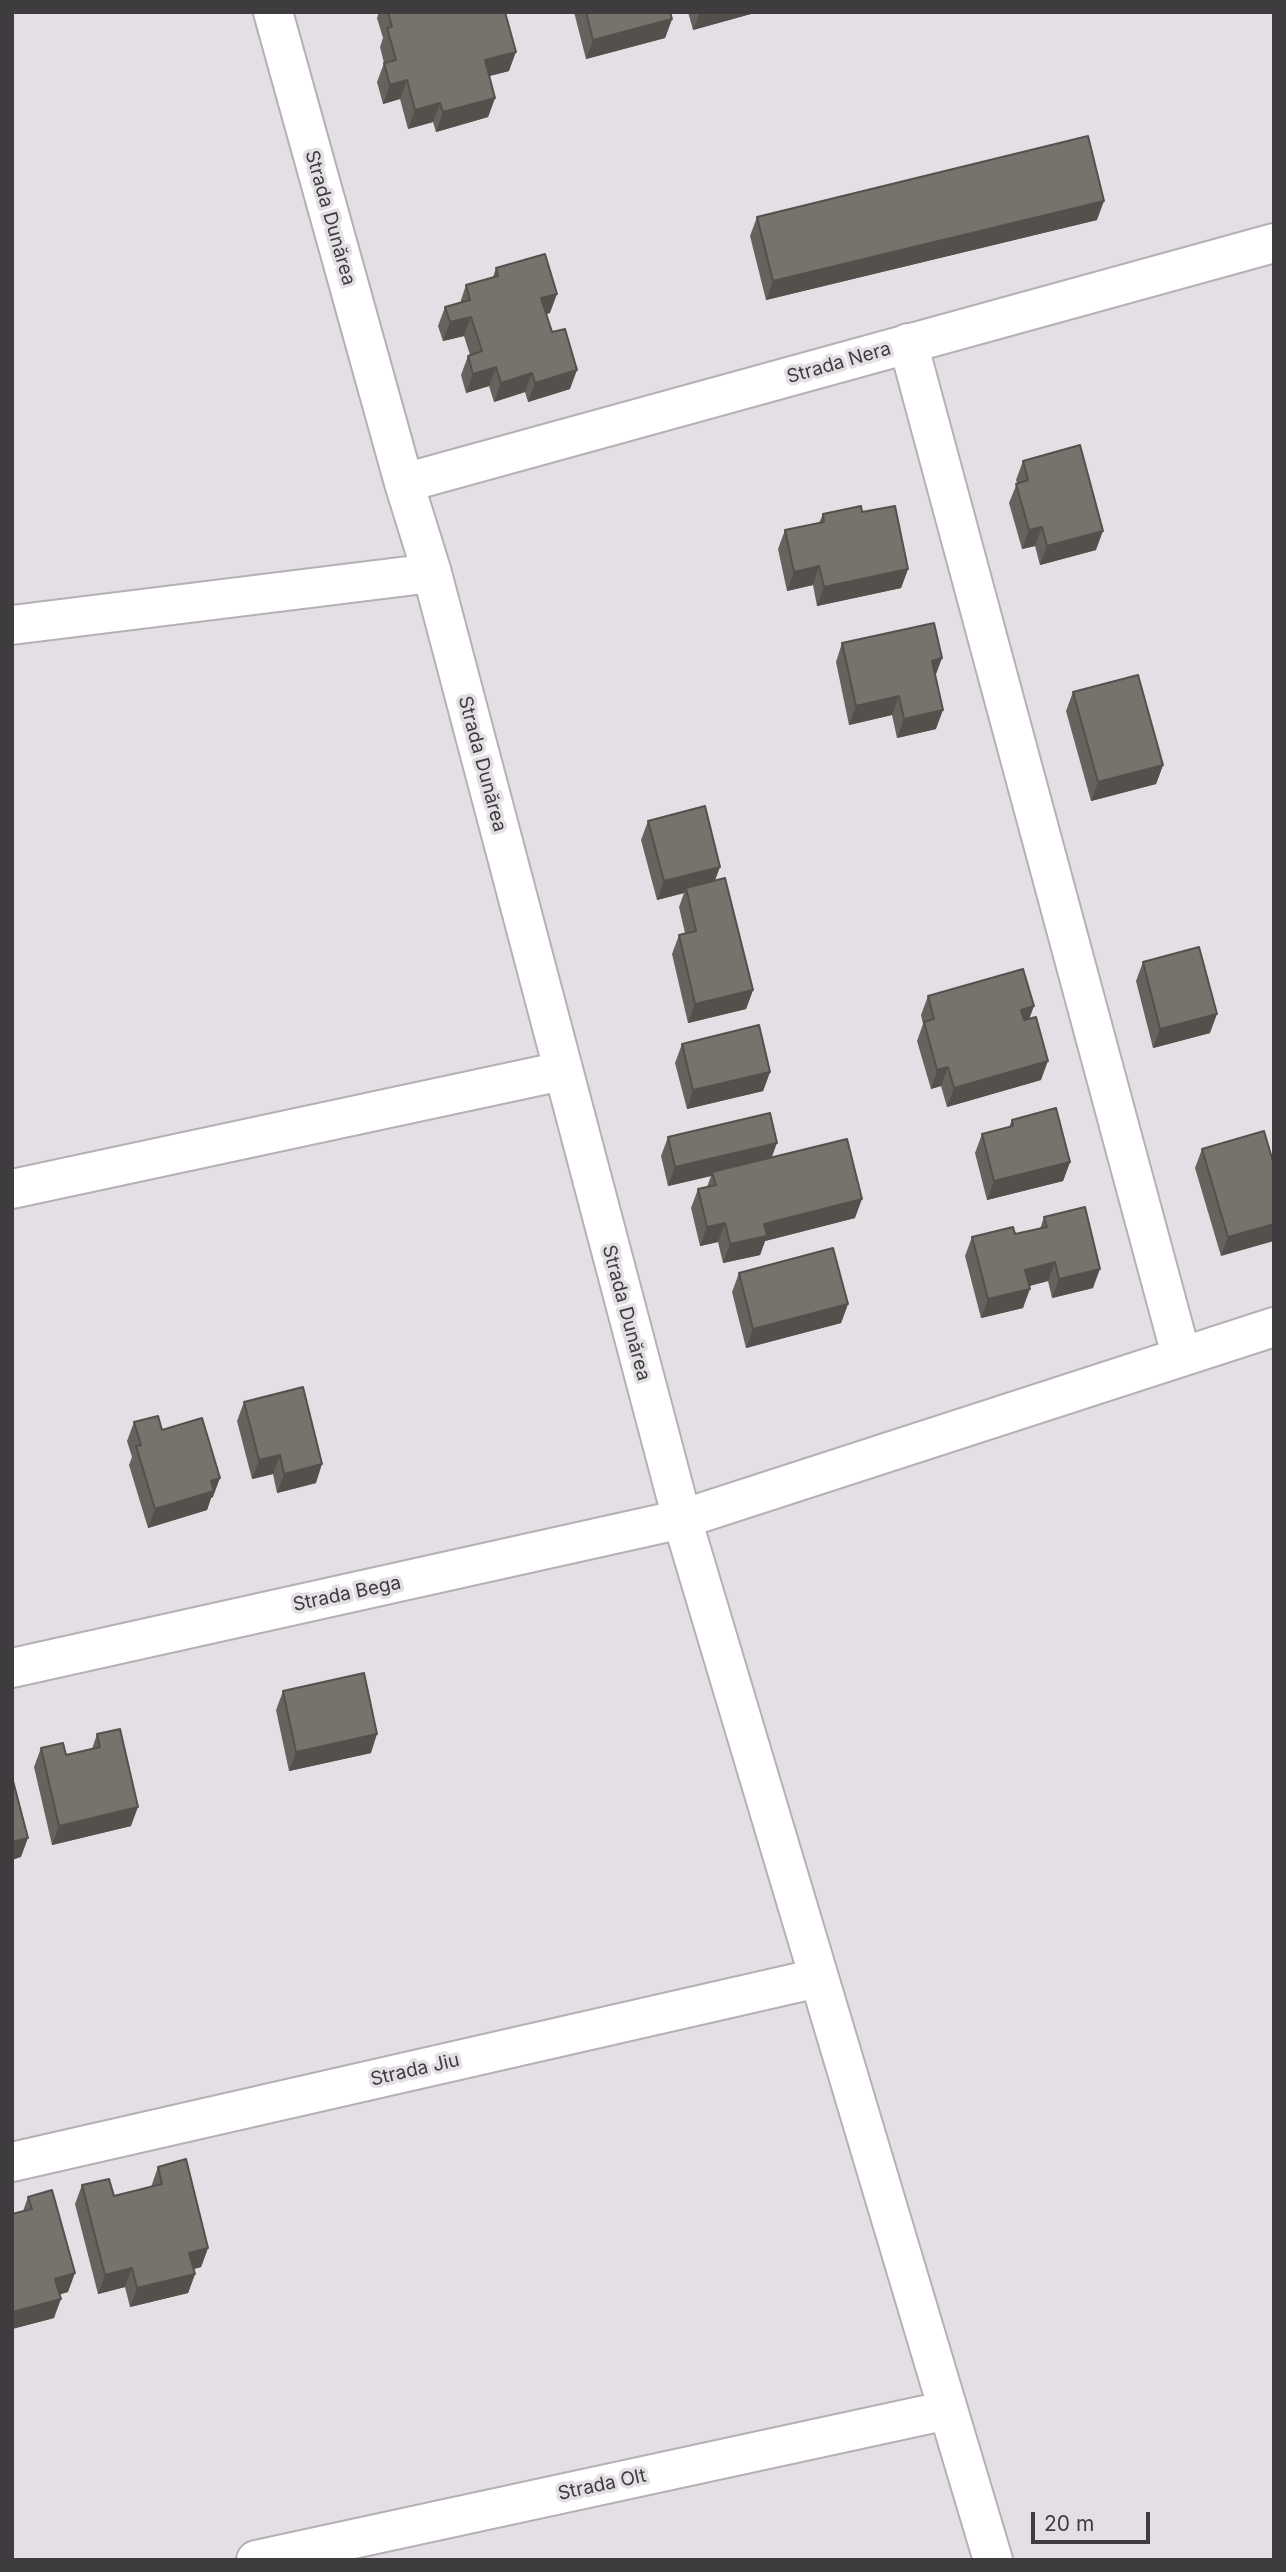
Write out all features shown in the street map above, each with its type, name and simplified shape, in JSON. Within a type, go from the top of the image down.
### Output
[{"type":"street","name":"Strada Dunărea","points":[[272,12],[404,484],[432,573],[682,1520],[993,2560]]},
{"type":"street","name":"Strada Nera","points":[[404,484],[1274,243]]},
{"type":"street","points":[[908,343],[1181,1355]]},
{"type":"street","points":[[12,625],[432,573]]},
{"type":"street","points":[[12,1189],[562,1071]]},
{"type":"street","name":"Strada Bega","points":[[12,1668],[682,1520],[1181,1355],[1274,1328]]},
{"type":"street","name":"Strada Jiu","points":[[12,2162],[818,1978]]},
{"type":"street","name":"Strada Olt","points":[[256,2560],[948,2410]]},
{"type":"building","points":[[388,12],[505,12],[516,52],[485,60],[495,98],[443,112],[440,103],[415,110],[407,80],[390,85],[384,63],[396,60],[387,28],[392,27]]},
{"type":"building","points":[[586,12],[670,12],[672,19],[593,40]]},
{"type":"building","points":[[1088,136],[1104,201],[773,281],[757,217]]},
{"type":"building","points":[[545,254],[557,294],[541,298],[552,332],[565,329],[577,370],[535,383],[532,373],[501,383],[496,367],[473,374],[468,356],[482,351],[471,317],[450,322],[445,307],[470,300],[466,285],[498,276],[496,268]]},
{"type":"building","points":[[1080,445],[1103,531],[1047,546],[1042,527],[1029,530],[1016,484],[1028,480],[1023,461]]},
{"type":"building","points":[[861,506],[862,512],[895,506],[908,569],[824,587],[819,566],[794,572],[785,530],[824,522],[823,514]]},
{"type":"building","points":[[934,623],[942,658],[932,661],[943,710],[904,719],[899,696],[856,706],[842,643]]},
{"type":"building","points":[[1138,675],[1163,765],[1098,782],[1073,692]]},
{"type":"building","points":[[705,806],[720,867],[664,881],[648,821]]},
{"type":"building","points":[[725,878],[753,990],[695,1004],[679,935],[696,931],[686,888]]},
{"type":"building","points":[[1199,947],[1217,1014],[1160,1029],[1143,962]]},
{"type":"building","points":[[1023,969],[1034,1006],[1021,1010],[1024,1020],[1036,1017],[1048,1061],[954,1088],[948,1067],[937,1070],[924,1022],[934,1019],[928,996]]},
{"type":"building","points":[[759,1025],[770,1072],[693,1090],[682,1044]]},
{"type":"building","points":[[1056,1108],[1070,1162],[994,1181],[982,1134],[1013,1126],[1012,1120]]},
{"type":"building","points":[[770,1113],[777,1143],[675,1167],[668,1137]]},
{"type":"building","points":[[1264,1131],[1274,1165],[1274,1224],[1228,1237],[1202,1149]]},
{"type":"building","points":[[847,1139],[862,1199],[764,1224],[767,1236],[730,1244],[725,1223],[707,1227],[698,1189],[716,1185],[712,1172]]},
{"type":"building","points":[[1085,1207],[1100,1269],[1059,1279],[1055,1262],[1025,1270],[1030,1289],[988,1299],[972,1237],[1013,1227],[1015,1234],[1047,1227],[1044,1217]]},
{"type":"building","points":[[833,1248],[848,1304],[753,1329],[739,1273]]},
{"type":"building","points":[[303,1387],[322,1464],[284,1474],[280,1455],[259,1460],[244,1402]]},
{"type":"building","points":[[158,1416],[162,1430],[202,1418],[220,1478],[211,1481],[214,1491],[155,1509],[136,1446],[141,1445],[134,1422]]},
{"type":"building","points":[[364,1673],[377,1734],[296,1752],[283,1691]]},
{"type":"building","points":[[120,1729],[138,1807],[59,1826],[41,1748],[63,1743],[66,1755],[100,1747],[97,1734]]},
{"type":"building","points":[[12,1777],[28,1838],[12,1842]]},
{"type":"building","points":[[186,2159],[208,2248],[189,2253],[195,2274],[137,2288],[132,2268],[105,2275],[82,2185],[109,2179],[114,2196],[162,2184],[158,2167]]},
{"type":"building","points":[[52,2190],[75,2273],[55,2279],[61,2299],[12,2312],[12,2214],[32,2209],[28,2197]]}]
